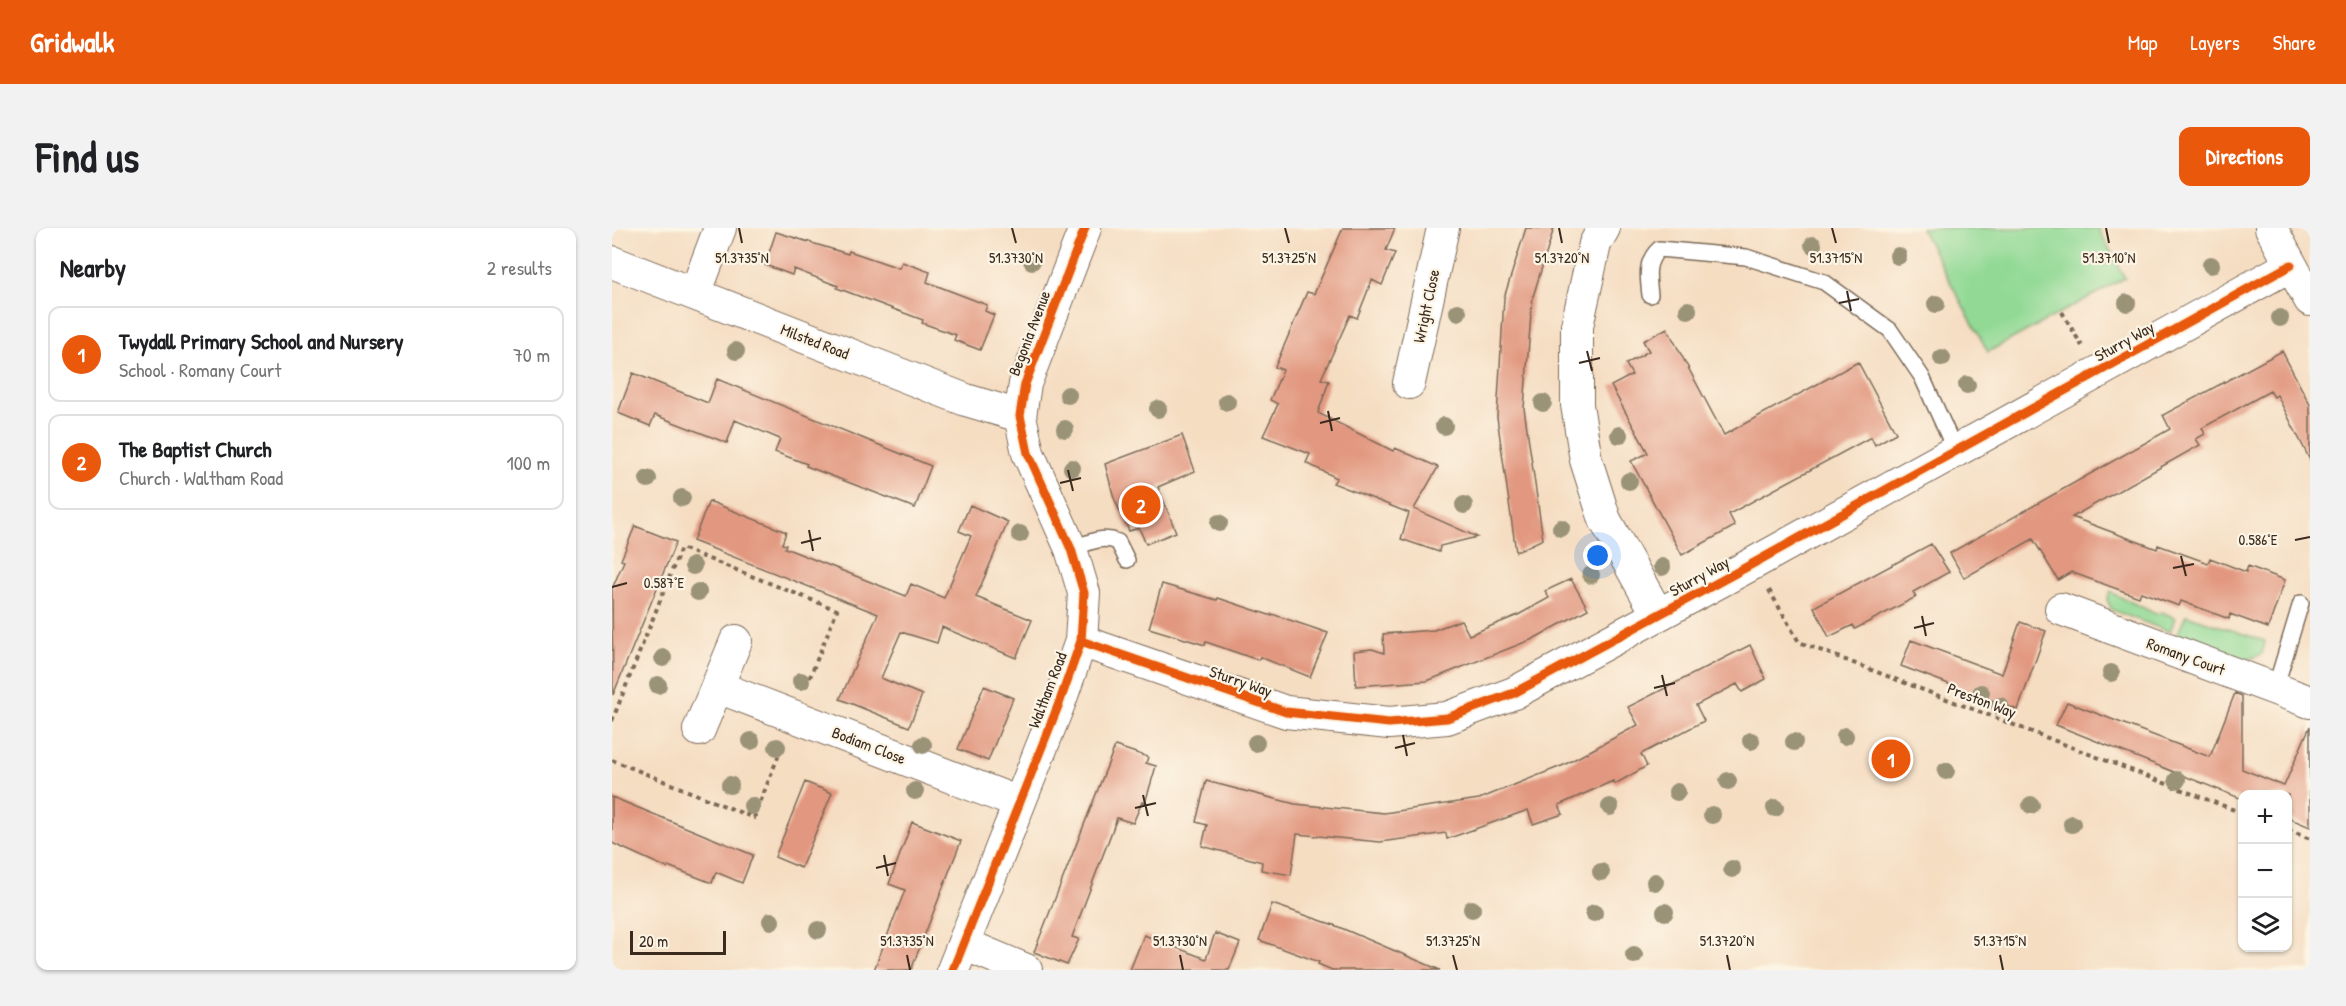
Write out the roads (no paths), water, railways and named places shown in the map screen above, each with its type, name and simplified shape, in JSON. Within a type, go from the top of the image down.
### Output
[{"type":"street","points":[[695,294],[720,228]]},
{"type":"street","name":"Begonia Avenue","points":[[1020,416],[1025,384],[1085,228]]},
{"type":"street","name":"Wright Close","points":[[1409,383],[1443,228]]},
{"type":"street","points":[[1604,228],[1595,244],[1577,326],[1577,405],[1586,460],[1605,520],[1658,615]]},
{"type":"street","points":[[2271,228],[2310,300]]},
{"type":"street","name":"Milsted Road","points":[[612,262],[966,400],[1020,416]]},
{"type":"street","name":"Sturry Way","points":[[1081,641],[1286,712],[1389,723],[1447,718],[1514,693],[1754,563],[2291,265]]},
{"type":"street","name":"Waltham Road","points":[[958,957],[1060,701],[1081,641],[1084,593],[1071,549],[1028,453],[1020,416]]},
{"type":"street","name":"Romany Court","points":[[2061,609],[2310,702]]},
{"type":"street","points":[[699,730],[736,641]]},
{"type":"street","name":"Bodiam Close","points":[[718,687],[1019,803]]},
{"type":"street","points":[[958,957],[1026,970]]},
{"type":"lane","points":[[1650,295],[1650,257],[1659,249],[1746,257],[1824,282],[1890,330],[1922,377],[1955,450]]},
{"type":"lane","points":[[1071,549],[1101,538],[1109,538],[1118,542],[1126,560]]},
{"type":"lane","points":[[2275,689],[2301,603]]},
{"type":"place","name":"The Baptist Church","points":[[1141,505]]},
{"type":"place","name":"Twydall Primary School and Nursery","points":[[1891,759]]}]
